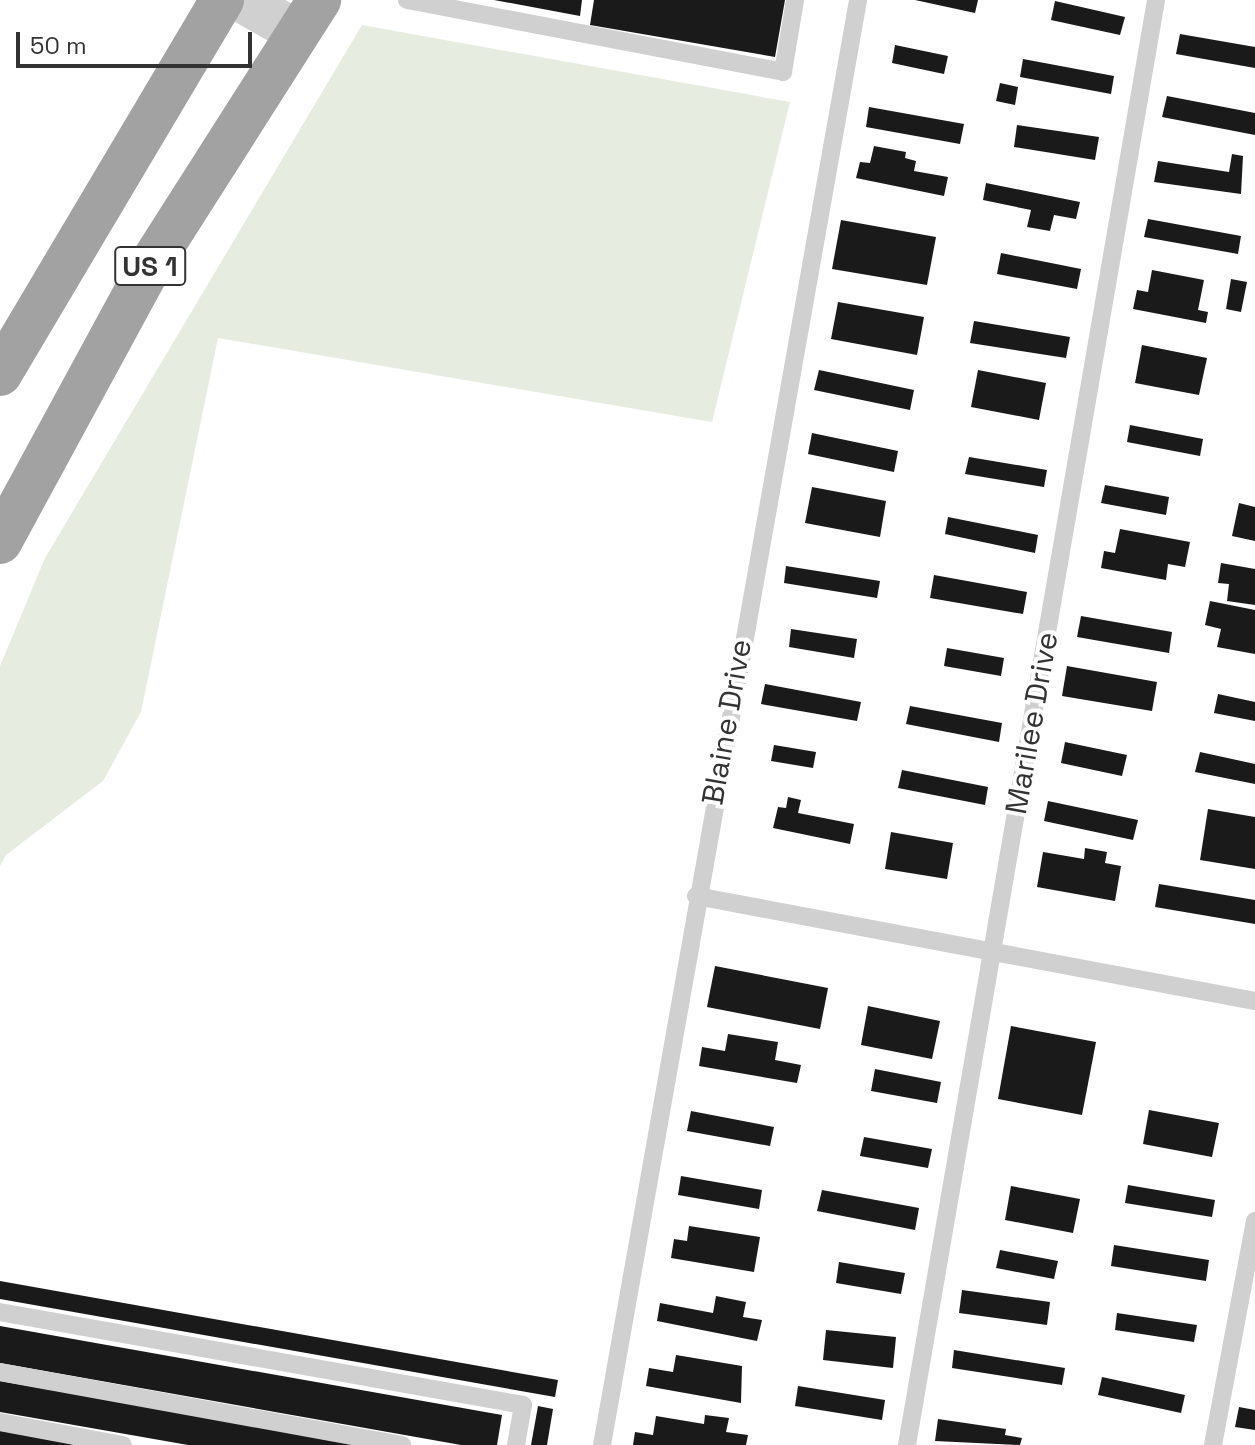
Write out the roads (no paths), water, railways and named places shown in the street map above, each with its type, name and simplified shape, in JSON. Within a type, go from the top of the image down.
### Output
[{"type":"highway","name":"US 1","points":[[0,374],[222,0]]},
{"type":"highway","name":"US 1","points":[[0,542],[151,264],[308,16]]},
{"type":"street","points":[[241,0],[308,16]]},
{"type":"lane","points":[[407,0],[783,72],[795,0]]},
{"type":"lane","name":"Blaine Drive","points":[[602,1445],[696,896],[858,0]]},
{"type":"lane","name":"Marilee Drive","points":[[907,1445],[1156,0]]},
{"type":"lane","points":[[696,896],[1255,1001]]},
{"type":"lane","points":[[1213,1445],[1255,1221]]},
{"type":"lane","points":[[0,1312],[523,1405],[516,1445]]},
{"type":"lane","points":[[0,1372],[402,1445]]},
{"type":"lane","points":[[0,1422],[123,1445]]}]
